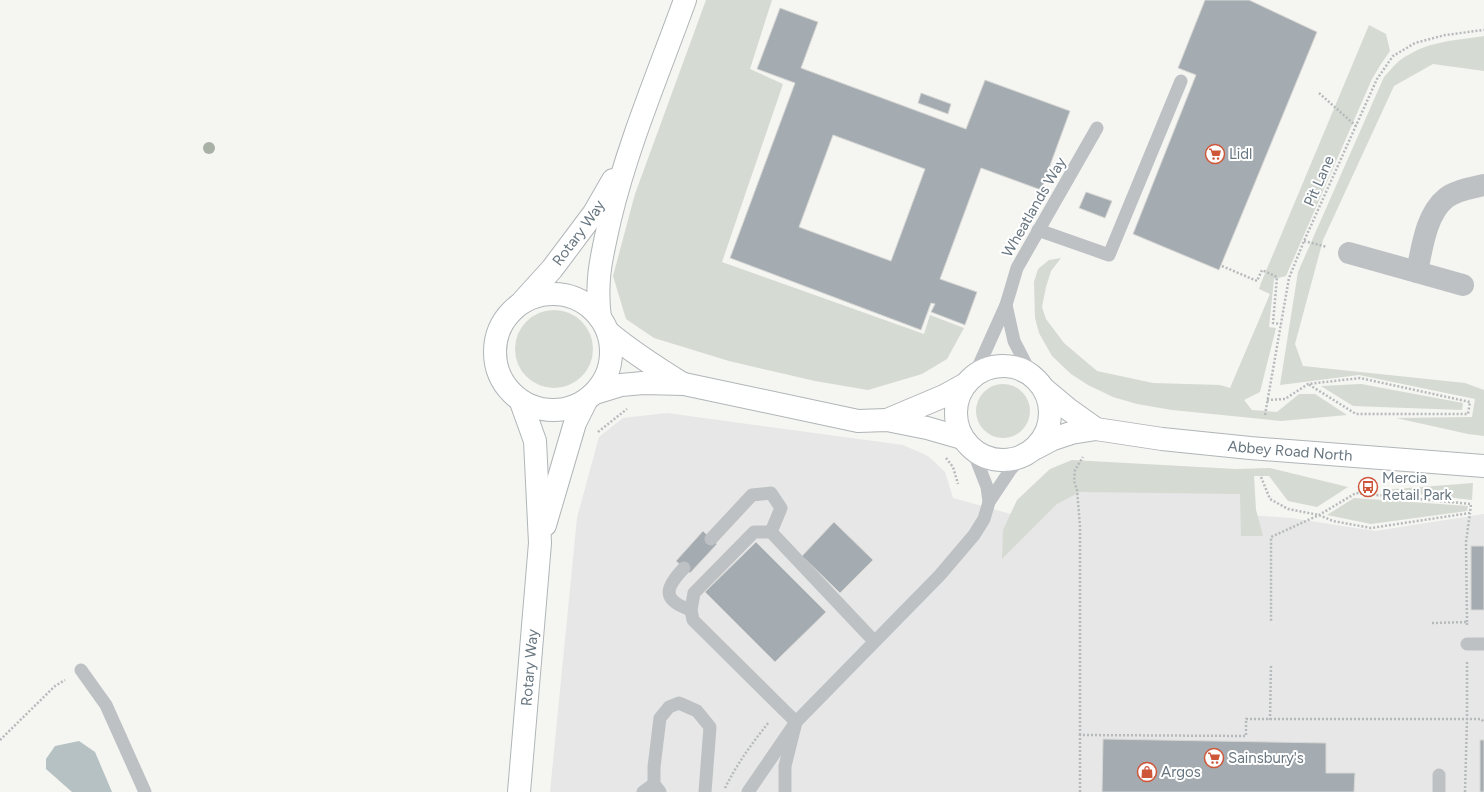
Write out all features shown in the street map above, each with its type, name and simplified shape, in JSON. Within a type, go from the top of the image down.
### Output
[{"type":"street","name":"Rotary Way","points":[[604,325],[597,298],[598,273],[614,205],[628,155],[686,0]]},
{"type":"street","name":"Rotary Way","points":[[520,304],[552,269],[594,213],[628,155]]},
{"type":"street","points":[[1417,272],[1431,216],[1446,198],[1463,190],[1484,185]]},
{"type":"street","points":[[1349,253],[1464,285]]},
{"type":"street","points":[[684,384],[649,363],[604,325],[587,305],[572,297],[554,294],[536,296],[520,304],[504,320],[495,342],[496,365],[504,386],[521,402],[542,410],[565,410],[590,397],[621,385],[643,383],[684,384],[858,421],[887,420],[927,428],[967,445],[990,460],[1007,461],[1029,452],[1047,432],[1050,415],[1047,396],[1037,381],[1024,370],[1008,366],[991,367],[944,396],[887,420]]},
{"type":"street","points":[[590,397],[605,380],[610,364],[611,348],[604,325]]},
{"type":"street","points":[[967,445],[954,416],[956,400],[970,379]]},
{"type":"street","name":"Abbey Road North","points":[[1037,381],[1068,409],[1096,429]]},
{"type":"street","name":"Rotary Way","points":[[540,543],[575,423],[590,397]]},
{"type":"street","name":"Rotary Way","points":[[519,792],[540,543],[535,440],[521,402]]},
{"type":"street","name":"Abbey Road North","points":[[1029,452],[1053,439],[1071,433],[1096,429],[1162,439],[1250,448],[1484,466]]},
{"type":"lane","points":[[1038,230],[1109,255],[1181,81]]},
{"type":"lane","name":"Wheatlands Way","points":[[970,379],[1006,305],[1017,268],[1096,128]]},
{"type":"lane","name":"Wheatlands Way","points":[[1006,305],[1014,341],[1037,381]]},
{"type":"lane","points":[[967,445],[987,487],[989,502]]},
{"type":"lane","points":[[748,792],[796,722],[940,575],[974,535],[984,519],[989,502],[1011,469],[1029,452]]},
{"type":"lane","points":[[711,539],[752,495],[771,493],[781,508],[771,532]]},
{"type":"lane","points":[[796,722],[693,620],[691,610],[694,593],[754,532],[771,532],[874,641]]},
{"type":"lane","points":[[684,568],[672,580],[669,592],[671,600],[674,603],[691,610]]},
{"type":"lane","points":[[1467,644],[1484,644]]},
{"type":"lane","points":[[81,670],[106,705],[145,792]]},
{"type":"lane","points":[[643,792],[657,788],[654,767],[660,718],[669,707],[679,704],[697,711],[710,727],[704,792]]},
{"type":"lane","points":[[785,792],[785,766],[796,722]]},
{"type":"lane","points":[[1439,775],[1439,792]]},
{"type":"path","name":"Pit Lane","points":[[1265,416],[1289,278],[1304,241],[1377,80],[1393,56],[1415,43],[1446,35],[1484,30]]},
{"type":"path","points":[[1319,93],[1356,126]]},
{"type":"path","points":[[1222,266],[1257,281],[1262,270],[1277,277],[1273,323],[1281,324]]},
{"type":"path","points":[[1267,400],[1285,399],[1308,384],[1360,378],[1470,402],[1468,414],[1356,414],[1308,384]]},
{"type":"path","points":[[594,436],[629,407]]},
{"type":"path","points":[[942,455],[946,457],[953,467],[958,484]]},
{"type":"path","points":[[1080,792],[1080,526],[1077,490],[1074,481],[1075,470],[1083,457]]},
{"type":"path","points":[[1261,477],[1270,499],[1288,509],[1319,515],[1333,521],[1371,528],[1470,513]]},
{"type":"path","points":[[1271,622],[1271,537],[1319,515],[1356,493],[1471,504],[1466,542],[1467,719],[1465,792]]},
{"type":"path","points":[[1432,623],[1467,622]]},
{"type":"path","points":[[1270,720],[1271,665]]},
{"type":"path","points":[[0,740],[55,686],[81,670]]},
{"type":"path","points":[[723,792],[734,771],[752,743],[781,707]]},
{"type":"path","points":[[1080,735],[1246,736],[1246,719],[1481,719],[1484,722]]},
{"type":"shaded area","points":[[706,0],[772,0],[750,69],[783,84],[722,262],[924,334],[930,315],[964,328],[947,359],[922,374],[868,390],[815,381],[729,361],[654,338],[626,319],[613,276],[635,194]]},
{"type":"shaded area","points":[[1369,25],[1386,34],[1390,51],[1372,79],[1286,276],[1274,279],[1269,327],[1276,328],[1260,392],[1244,400],[1252,410],[1277,412],[1299,394],[1315,394],[1347,415],[1281,421],[1172,410],[1137,404],[1113,397],[1088,385],[1071,374],[1052,356],[1039,333],[1035,318],[1034,282],[1038,269],[1049,260],[1061,258],[1051,271],[1042,307],[1046,319],[1064,343],[1097,371],[1153,383],[1220,385],[1230,388],[1270,294],[1259,289],[1261,283]]},
{"type":"shaded area","points":[[1484,36],[1484,71],[1433,64],[1394,86],[1323,240],[1295,344],[1303,366],[1465,383],[1484,390],[1484,436],[1468,434],[1396,418],[1472,417],[1475,399],[1359,375],[1280,385],[1298,272],[1384,77],[1399,61],[1419,49],[1450,41]]},
{"type":"shaded area","points":[[554,310],[569,313],[582,321],[590,334],[593,349],[590,364],[582,377],[569,385],[554,388],[539,385],[526,377],[518,364],[515,349],[518,334],[526,321],[539,313]]},
{"type":"shaded area","points":[[998,384],[1008,384],[1022,392],[1028,401],[1030,411],[1028,421],[1022,430],[1008,438],[998,438],[988,433],[981,426],[976,416],[976,406],[981,396],[988,389]]},
{"type":"shaded area","points":[[1361,384],[1463,403],[1462,410],[1353,406],[1321,386]]},
{"type":"shaded area","points":[[667,413],[903,445],[928,456],[945,472],[953,498],[1032,520],[1057,483],[1241,489],[1249,515],[1291,518],[1375,531],[1484,514],[1484,792],[550,792],[577,518],[599,437],[623,418]]},
{"type":"shaded area","points":[[1072,460],[1236,469],[1270,468],[1348,487],[1317,507],[1288,501],[1269,476],[1254,476],[1256,510],[1263,536],[1241,536],[1240,494],[1080,492],[1057,504],[1002,559],[1003,530],[1017,500],[1050,469]]},
{"type":"shaded area","points":[[1473,483],[1472,500],[1382,490]]},
{"type":"shaded area","points":[[1354,498],[1468,506],[1467,511],[1371,524],[1327,515]]},
{"type":"shaded area","points":[[79,741],[95,752],[112,792],[72,792],[46,769],[46,759],[55,746]]},
{"type":"building","name":"Lidl","points":[[1205,0],[1249,0],[1317,32],[1219,270],[1133,234],[1196,75],[1178,68]]},
{"type":"building","points":[[780,8],[818,22],[801,68],[966,129],[985,80],[1070,111],[1041,190],[981,168],[940,279],[977,292],[965,325],[931,312],[935,304],[931,303],[921,330],[730,258],[795,83],[757,69]],"holes":[[[833,135],[925,169],[891,261],[799,227]]]},
{"type":"building","points":[[921,93],[951,104],[948,114],[918,103]]},
{"type":"building","points":[[1086,192],[1112,201],[1105,218],[1079,208]]},
{"type":"building","points":[[834,522],[873,560],[840,593],[802,556]]},
{"type":"building","points":[[703,531],[717,544],[690,573],[676,561]]},
{"type":"building","points":[[756,542],[826,612],[775,662],[705,592]]},
{"type":"building","points":[[1471,546],[1484,546],[1484,610],[1471,610]]},
{"type":"building","name":"Sainsbury's","points":[[1103,739],[1326,743],[1326,773],[1355,773],[1354,792],[1102,792]]},
{"type":"building","points":[[1480,740],[1484,740],[1484,792],[1480,792]]},
{"type":"place","name":"Lidl","points":[[1215,154]]},
{"type":"place","name":"Mercia Retail Park","points":[[1368,487]]},
{"type":"place","name":"Sainsbury's","points":[[1214,758]]},
{"type":"place","name":"Argos","points":[[1147,772]]}]
